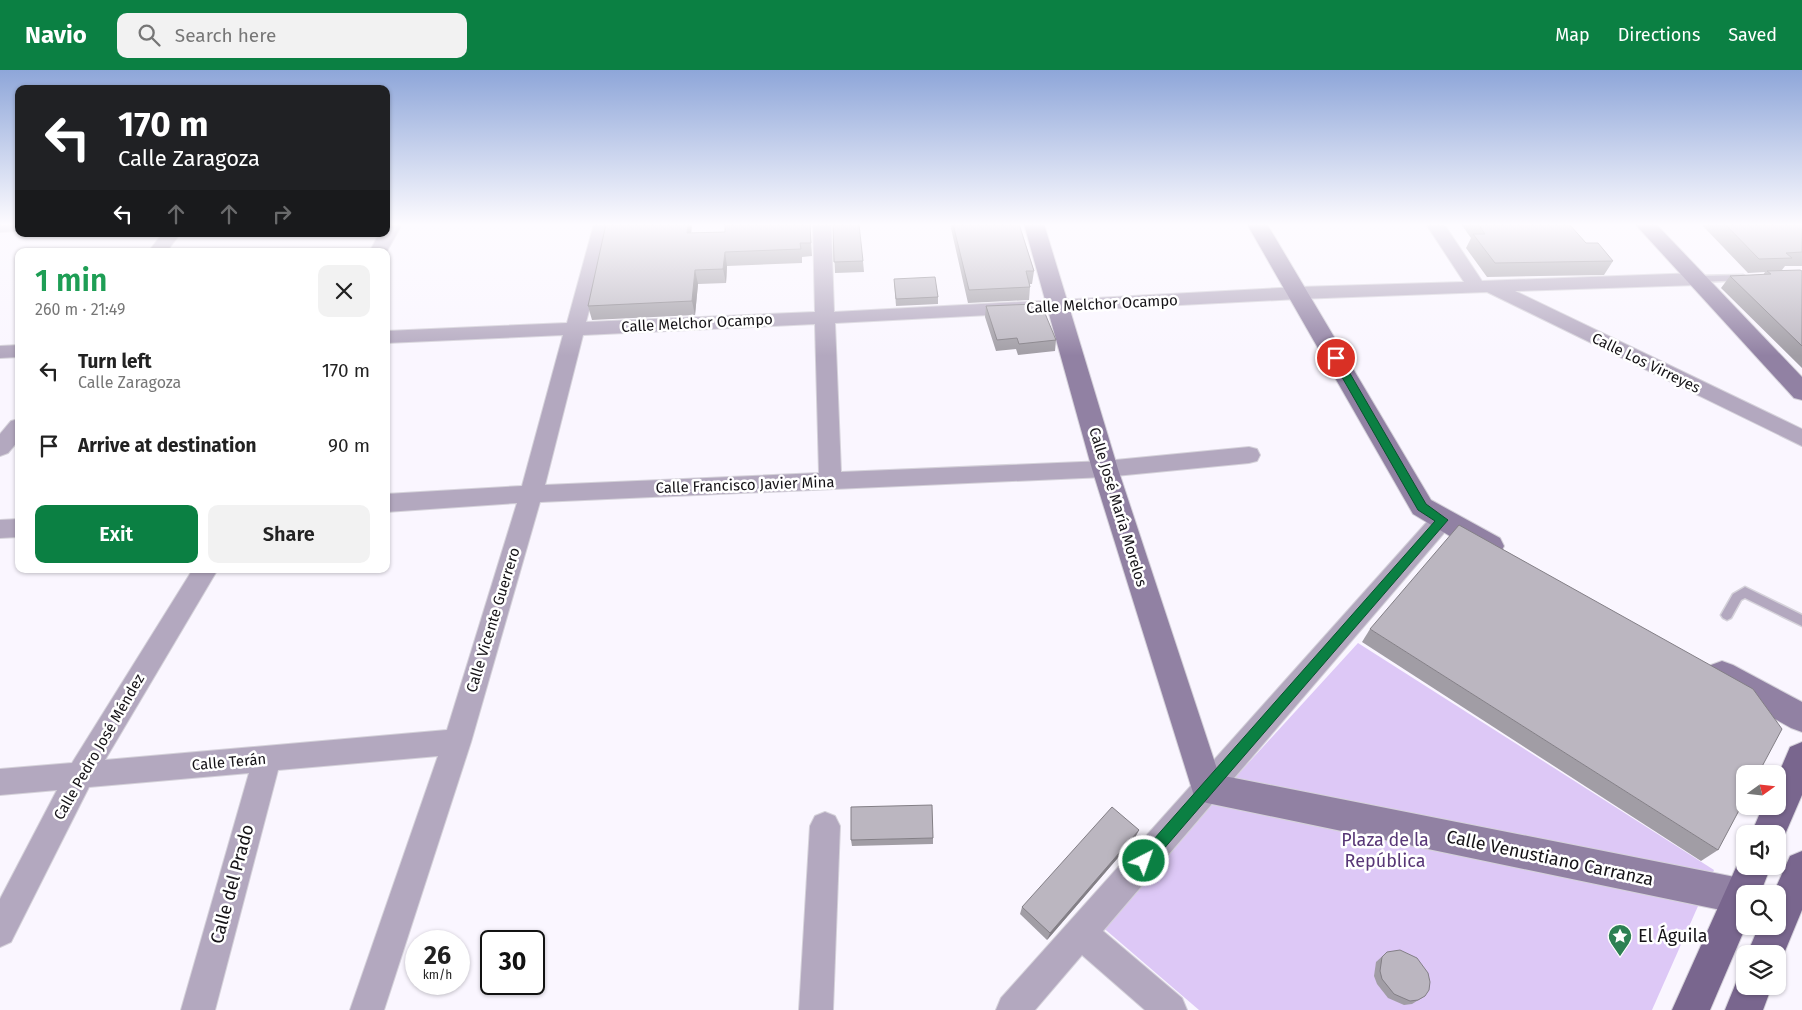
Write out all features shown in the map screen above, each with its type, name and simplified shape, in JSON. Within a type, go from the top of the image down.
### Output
[{"type":"main road","name":"Calle José María Morelos","points":[[1047,268],[1105,469],[1207,788]]},
{"type":"main road","points":[[1283,268],[1422,507],[1513,559]]},
{"type":"main road","points":[[1686,268],[1802,392]]},
{"type":"main road","points":[[1699,662],[1802,718]]},
{"type":"main road","points":[[1772,825],[1802,758]]},
{"type":"main road","name":"Calle Venustiano Carranza","points":[[1207,788],[1736,885]]},
{"type":"main road","points":[[1770,945],[1787,900]]},
{"type":"main road","points":[[1691,1010],[1736,909]]},
{"type":"main road","points":[[1744,1010],[1750,995]]},
{"type":"street","name":"Calle Vicente Guerrero","points":[[367,1010],[457,742],[531,494],[591,268]]},
{"type":"street","points":[[824,268],[830,481]]},
{"type":"street","points":[[1470,268],[1484,286]]},
{"type":"street","name":"Calle Melchor Ocampo","points":[[390,337],[826,318],[1298,293],[1697,279]]},
{"type":"street","name":"Calle Los Virreyes","points":[[1484,286],[1802,438]]},
{"type":"street","points":[[0,352],[15,351]]},
{"type":"street","points":[[0,448],[15,431]]},
{"type":"street","name":"Calle Francisco Javier Mina","points":[[390,503],[531,494],[1105,469],[1249,455]]},
{"type":"street","points":[[1013,1010],[1442,520]]},
{"type":"street","points":[[0,529],[15,528]]},
{"type":"street","name":"Calle Pedro José Méndez","points":[[0,931],[80,775],[204,573]]},
{"type":"street","name":"Calle Terán","points":[[0,782],[457,742]]},
{"type":"street","name":"Calle del Prado","points":[[198,1010],[267,759]]},
{"type":"street","points":[[816,1010],[825,826]]},
{"type":"street","points":[[1080,933],[1170,1010]]},
{"type":"lane","points":[[1697,279],[1755,278]]},
{"type":"lane","points":[[1727,614],[1737,597],[1745,592],[1802,621]]},
{"type":"green space","name":"Plaza de la República","points":[[1358,643],[1714,870],[1652,1010],[1199,1010],[1100,925]]},
{"type":"building","points":[[596,268],[723,268],[695,270],[692,301],[588,306]]},
{"type":"building","points":[[964,268],[1033,268],[1034,271],[1026,271],[1030,287],[969,290]]},
{"type":"building","points":[[1767,271],[1802,271],[1802,346],[1730,276],[1771,274]]},
{"type":"building","points":[[935,277],[938,297],[896,299],[894,279]]},
{"type":"building","points":[[1035,304],[1037,311],[1044,311],[1056,340],[1019,344],[1017,338],[997,340],[986,306]]},
{"type":"building","points":[[1459,525],[1753,689],[1782,729],[1763,765],[1736,765],[1737,815],[1718,850],[1370,629]]},
{"type":"building","points":[[932,805],[933,838],[851,840],[851,807]]},
{"type":"building","points":[[1112,807],[1139,830],[1050,933],[1022,907]]},
{"type":"building","points":[[1400,950],[1417,958],[1428,973],[1429,990],[1425,996],[1418,1000],[1410,1001],[1394,994],[1382,979],[1380,971],[1382,957],[1387,952]]},
{"type":"place","name":"El Águila","points":[[1620,957]]},
{"type":"route","points":[[1144,861],[1442,520],[1422,507],[1336,358]]}]
